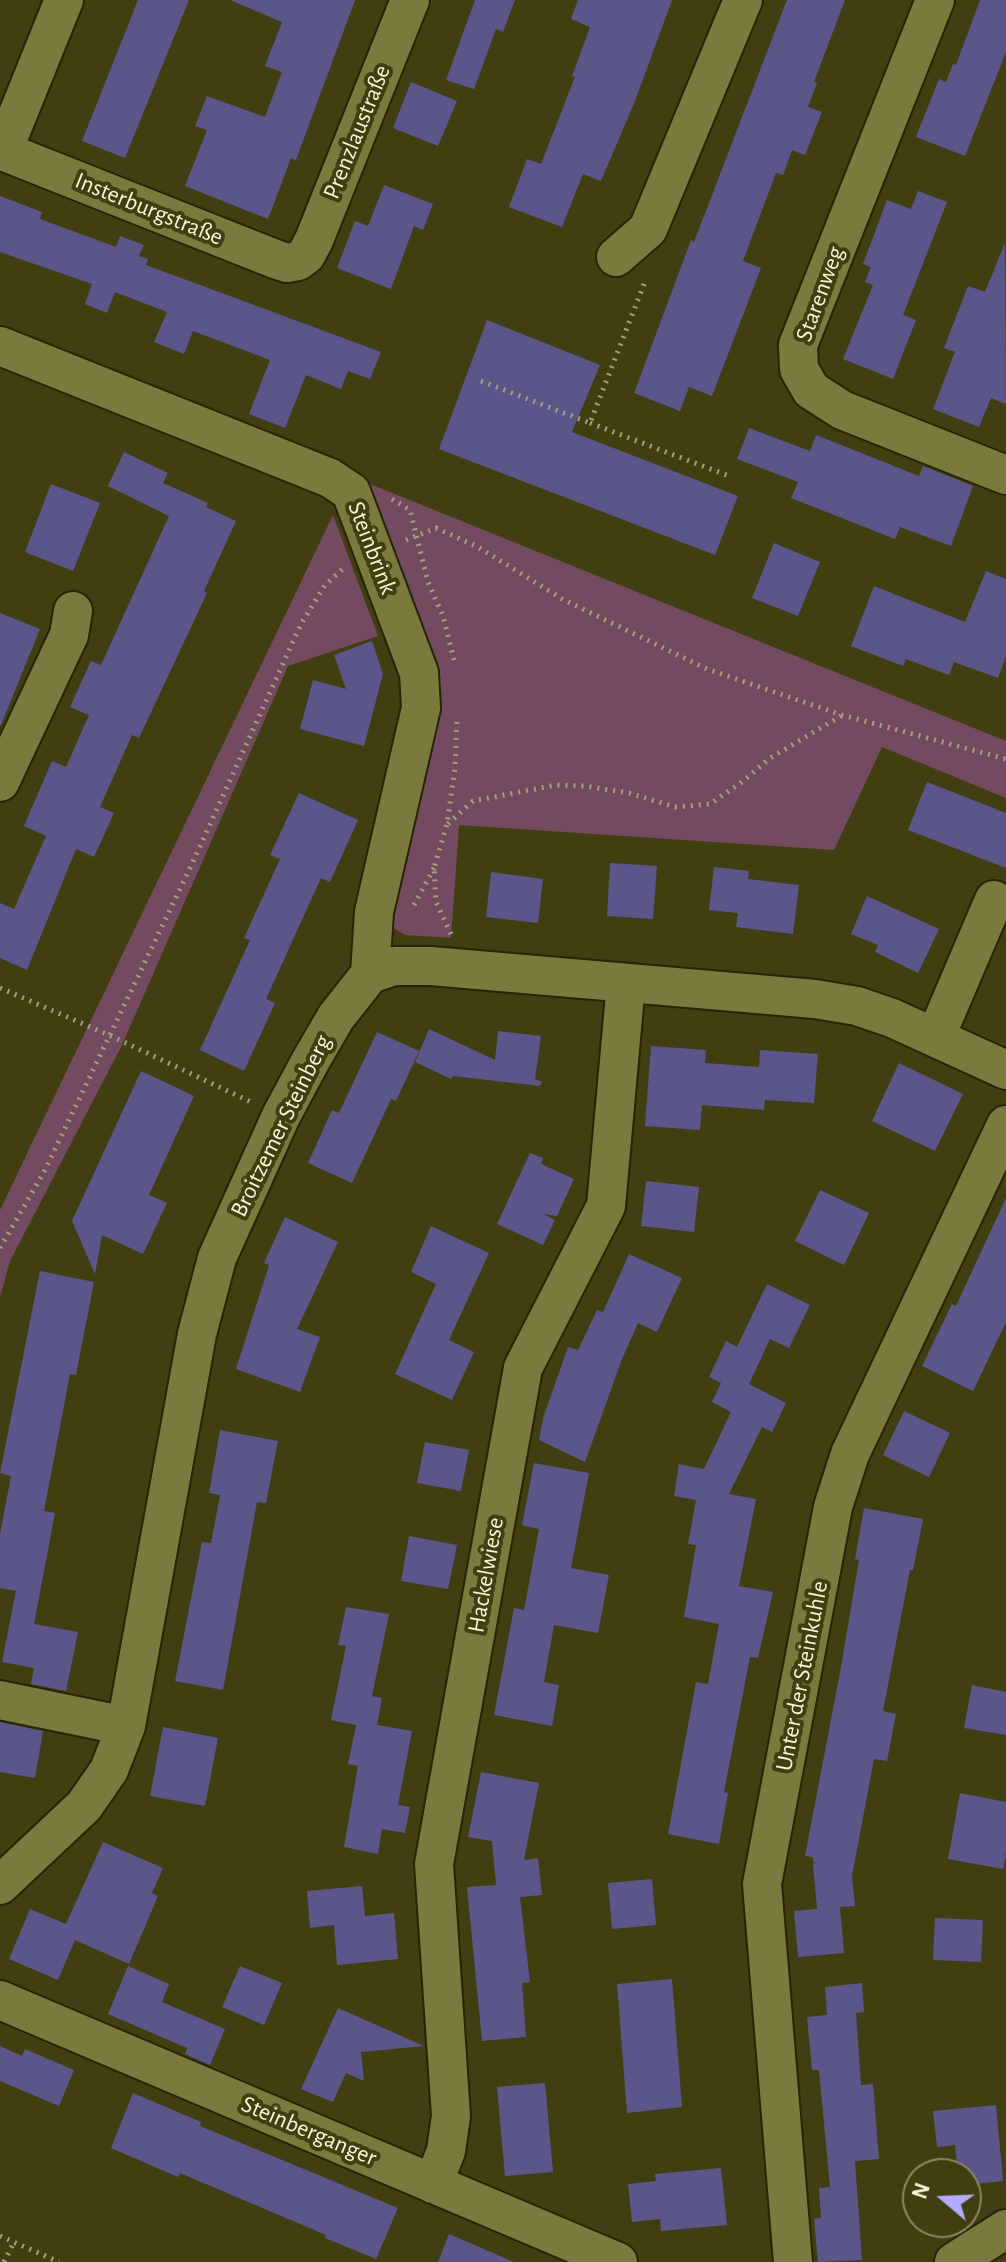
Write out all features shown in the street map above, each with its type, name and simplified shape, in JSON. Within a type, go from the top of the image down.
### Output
[{"type":"street","points":[[1,150],[64,0]]},
{"type":"street","name":"Prenzlaustraße","points":[[298,261],[306,255],[314,240],[410,0]]},
{"type":"street","points":[[619,255],[648,229],[743,0]]},
{"type":"street","name":"Starenweg","points":[[935,0],[798,345],[799,369],[811,390],[842,410],[1006,475]]},
{"type":"street","name":"Insterburgstraße","points":[[1,150],[275,259],[287,263],[298,261]]},
{"type":"street","name":"Steinbrink","points":[[0,346],[330,478],[351,492],[419,673],[421,708],[374,912],[370,974]]},
{"type":"street","points":[[0,782],[69,635],[73,611]]},
{"type":"street","points":[[936,1036],[994,900]]},
{"type":"street","points":[[370,974],[394,966],[431,966],[815,999],[857,1006],[936,1036],[1006,1070]]},
{"type":"street","name":"Broitzemer Steinberg","points":[[0,1885],[84,1806],[109,1770],[126,1726],[201,1319],[217,1258],[281,1116],[336,1017],[370,974]]},
{"type":"street","name":"Hackelwiese","points":[[433,2184],[446,2151],[451,2116],[434,1864],[523,1368],[606,1206],[626,983]]},
{"type":"street","name":"Unter der Steinkuhle","points":[[793,2262],[762,1884],[833,1507],[850,1454],[1006,1125]]},
{"type":"street","points":[[0,1700],[126,1726]]},
{"type":"street","name":"Steinberganger","points":[[0,2000],[618,2262]]},
{"type":"street","points":[[954,2262],[1006,2229]]},
{"type":"path","points":[[590,423],[652,264],[619,255]]},
{"type":"path","points":[[481,381],[729,476]]},
{"type":"path","points":[[0,1248],[45,1170],[218,811],[301,624],[325,585],[351,561],[436,528],[478,547],[562,599],[707,669],[842,715],[1006,759]]},
{"type":"path","points":[[447,824],[473,801],[556,785],[629,793],[675,807],[710,804],[783,749],[842,715]]},
{"type":"path","points":[[0,988],[109,1035],[281,1116]]},
{"type":"path","points":[[0,2236],[59,2262]]},
{"type":"path","points":[[4,2262],[14,2242]]},
{"type":"shaded area","points":[[360,480],[1006,741],[1006,798],[882,747],[834,850],[459,825],[451,938],[405,935],[395,929],[390,919],[434,706]]},
{"type":"shaded area","points":[[333,515],[378,636],[288,666],[122,1045],[10,1261],[0,1297],[0,1210]]},
{"type":"building","points":[[138,0],[189,0],[125,158],[82,141]]},
{"type":"building","points":[[230,0],[355,0],[296,160],[291,158],[268,219],[185,186],[207,130],[195,126],[207,96],[265,117],[282,72],[265,66],[282,22]]},
{"type":"building","points":[[475,0],[515,0],[503,32],[496,29],[474,89],[446,80]]},
{"type":"building","points":[[578,0],[672,0],[635,101],[601,181],[583,174],[562,227],[509,207],[527,159],[541,164],[575,77],[572,76],[590,27],[571,19]]},
{"type":"building","points":[[787,0],[845,0],[814,82],[817,83],[808,107],[822,112],[805,155],[792,150],[783,175],[776,173],[743,261],[761,268],[712,396],[689,387],[680,411],[634,393]]},
{"type":"building","points":[[980,0],[1006,0],[1006,52],[965,156],[916,137],[939,79],[946,82],[953,64],[956,65]]},
{"type":"building","points":[[411,82],[457,101],[438,146],[393,128]]},
{"type":"building","points":[[384,185],[433,204],[423,230],[414,226],[391,289],[337,268],[355,221],[368,226]]},
{"type":"building","points":[[918,191],[947,202],[903,315],[916,320],[893,379],[843,359],[873,285],[865,282],[871,267],[863,264],[887,200],[911,209]]},
{"type":"building","points":[[0,196],[42,212],[40,219],[116,247],[120,236],[144,245],[139,256],[148,259],[146,265],[381,352],[370,379],[348,371],[341,389],[306,375],[285,428],[249,414],[270,360],[193,331],[184,354],[154,342],[167,312],[115,292],[107,313],[85,304],[92,284],[0,252]]},
{"type":"building","points":[[1005,243],[1006,404],[991,398],[979,427],[933,409],[955,352],[944,348],[968,286],[985,292]]},
{"type":"building","points":[[487,320],[600,365],[572,432],[738,496],[715,555],[439,449]]},
{"type":"building","points":[[749,428],[810,451],[816,435],[919,476],[923,466],[973,486],[951,546],[900,527],[895,539],[791,498],[798,482],[737,459]]},
{"type":"building","points":[[124,452],[168,473],[163,483],[208,503],[206,507],[236,521],[204,591],[207,593],[139,738],[132,735],[100,807],[114,813],[94,857],[76,849],[27,970],[0,958],[0,903],[14,909],[46,836],[24,826],[52,761],[66,767],[89,715],[70,707],[91,661],[101,665],[169,516],[108,486]]},
{"type":"building","points":[[51,484],[100,503],[73,571],[25,552]]},
{"type":"building","points":[[774,543],[820,562],[798,616],[752,598]]},
{"type":"building","points":[[986,571],[1006,579],[1006,656],[998,678],[954,662],[949,675],[906,659],[903,666],[851,646],[874,586],[965,622]]},
{"type":"building","points":[[0,613],[40,629],[1,725],[0,725]]},
{"type":"building","points":[[372,641],[383,674],[364,746],[300,729],[313,680],[346,689],[334,655]]},
{"type":"building","points":[[927,782],[1006,813],[1006,868],[908,830]]},
{"type":"building","points":[[299,793],[358,820],[330,882],[321,878],[266,999],[275,1003],[244,1071],[200,1050],[250,940],[244,938],[280,859],[270,855]]},
{"type":"building","points":[[610,863],[657,866],[653,919],[607,916]]},
{"type":"building","points":[[714,867],[749,871],[748,879],[799,885],[793,934],[736,927],[738,913],[709,910]]},
{"type":"building","points":[[491,872],[543,879],[538,923],[486,917]]},
{"type":"building","points":[[867,896],[939,929],[918,973],[875,952],[878,945],[851,934]]},
{"type":"building","points":[[429,1029],[495,1060],[498,1031],[541,1036],[535,1079],[542,1082],[540,1086],[453,1076],[451,1079],[415,1062]]},
{"type":"building","points":[[377,1032],[419,1051],[396,1101],[391,1099],[352,1183],[308,1163],[332,1110],[339,1113]]},
{"type":"building","points":[[651,1046],[706,1050],[705,1063],[759,1067],[760,1050],[818,1054],[814,1103],[765,1100],[764,1110],[702,1105],[700,1130],[645,1126]]},
{"type":"building","points":[[899,1063],[963,1094],[935,1151],[872,1121]]},
{"type":"building","points":[[141,1071],[194,1096],[149,1195],[167,1203],[143,1254],[102,1235],[95,1274],[72,1221]]},
{"type":"building","points":[[530,1153],[543,1158],[541,1164],[574,1179],[557,1216],[543,1214],[555,1220],[543,1245],[497,1224]]},
{"type":"building","points":[[646,1181],[699,1187],[694,1232],[641,1226]]},
{"type":"building","points":[[820,1190],[869,1213],[844,1265],[795,1241]]},
{"type":"building","points":[[1006,1198],[1006,1322],[973,1391],[922,1366],[952,1304],[956,1306]]},
{"type":"building","points":[[285,1217],[338,1242],[297,1329],[320,1337],[300,1392],[236,1369],[269,1265],[264,1263]]},
{"type":"building","points":[[431,1226],[489,1253],[449,1340],[474,1352],[452,1400],[395,1374],[436,1284],[411,1272]]},
{"type":"building","points":[[629,1254],[682,1278],[657,1332],[638,1323],[585,1462],[539,1440],[543,1418],[568,1347],[578,1350],[597,1310],[603,1312]]},
{"type":"building","points":[[40,1271],[94,1282],[76,1375],[70,1374],[44,1511],[55,1513],[34,1624],[78,1632],[66,1691],[31,1684],[34,1668],[2,1662],[16,1591],[0,1588],[0,1534],[11,1476],[0,1473]]},
{"type":"building","points":[[767,1284],[810,1305],[789,1348],[770,1339],[749,1384],[786,1403],[772,1432],[762,1427],[729,1494],[756,1499],[739,1586],[773,1592],[758,1658],[750,1657],[724,1792],[728,1793],[719,1844],[668,1834],[696,1682],[708,1684],[719,1624],[684,1617],[696,1545],[688,1544],[696,1500],[674,1496],[679,1464],[704,1469],[731,1412],[712,1402],[721,1383],[709,1377],[726,1341],[737,1347]]},
{"type":"building","points":[[904,1411],[950,1433],[929,1477],[883,1455]]},
{"type":"building","points":[[220,1430],[278,1441],[266,1503],[257,1502],[223,1690],[175,1681],[202,1542],[211,1543],[220,1495],[209,1493]]},
{"type":"building","points":[[425,1442],[469,1450],[461,1491],[417,1483]]},
{"type":"building","points":[[534,1463],[589,1473],[571,1568],[609,1575],[598,1633],[554,1625],[544,1682],[559,1685],[552,1726],[494,1715],[514,1608],[524,1610],[539,1529],[522,1525]]},
{"type":"building","points":[[864,1508],[923,1519],[883,1711],[896,1714],[887,1761],[874,1759],[852,1876],[855,1906],[840,1907],[844,1953],[798,1957],[794,1911],[817,1909],[813,1864],[816,1862],[813,1862],[813,1857],[805,1856],[841,1667],[859,1560],[855,1559]]},
{"type":"building","points":[[409,1536],[457,1545],[448,1589],[401,1581]]},
{"type":"building","points":[[346,1607],[389,1614],[372,1696],[382,1698],[377,1725],[412,1731],[398,1805],[410,1807],[405,1833],[382,1829],[378,1854],[344,1847],[358,1766],[348,1764],[356,1725],[331,1720],[346,1646],[338,1645]]},
{"type":"building","points":[[972,1685],[1006,1692],[1006,1735],[964,1728]]},
{"type":"building","points":[[0,1722],[43,1731],[35,1778],[0,1772]]},
{"type":"building","points":[[163,1727],[218,1738],[205,1806],[150,1796]]},
{"type":"building","points":[[481,1772],[539,1783],[524,1860],[538,1858],[542,1895],[520,1897],[530,1982],[522,1983],[526,2037],[482,2041],[467,1887],[496,1885],[492,1841],[468,1837]]},
{"type":"building","points":[[960,1793],[1006,1802],[1003,1869],[948,1859]]},
{"type":"building","points":[[103,1842],[163,1868],[152,1893],[158,1896],[129,1964],[75,1940],[58,1980],[9,1959],[30,1909],[66,1924]]},
{"type":"building","points":[[652,1879],[656,1925],[612,1929],[608,1883]]},
{"type":"building","points":[[362,1886],[365,1916],[394,1913],[398,1959],[337,1965],[334,1925],[310,1928],[307,1891]]},
{"type":"building","points":[[935,1918],[983,1920],[981,1962],[933,1960]]},
{"type":"building","points":[[128,1966],[169,1984],[162,2002],[225,2029],[210,2065],[185,2054],[187,2048],[108,2014]]},
{"type":"building","points":[[240,1966],[282,1983],[264,2025],[222,2007]]},
{"type":"building","points":[[672,1979],[682,2107],[627,2113],[617,1984]]},
{"type":"building","points":[[862,1983],[864,2012],[856,2013],[861,2085],[873,2084],[879,2159],[855,2161],[862,2260],[818,2262],[814,2219],[821,2218],[819,2188],[830,2187],[819,2070],[812,2070],[807,2017],[827,2015],[825,1987]]},
{"type":"building","points":[[338,2008],[424,2046],[361,2052],[364,2081],[346,2073],[333,2102],[301,2089]]},
{"type":"building","points":[[0,2046],[22,2056],[25,2049],[74,2070],[59,2106],[0,2081]]},
{"type":"building","points":[[545,2083],[553,2172],[505,2176],[497,2087]]},
{"type":"building","points":[[133,2093],[201,2122],[200,2126],[398,2208],[376,2259],[180,2173],[178,2177],[111,2148]]},
{"type":"building","points":[[996,2105],[1003,2181],[982,2183],[982,2158],[956,2158],[955,2145],[937,2147],[933,2111]]},
{"type":"building","points":[[721,2168],[727,2225],[661,2231],[660,2219],[632,2222],[628,2184],[656,2181],[655,2174]]},
{"type":"building","points":[[449,2234],[514,2262],[438,2262]]}]
